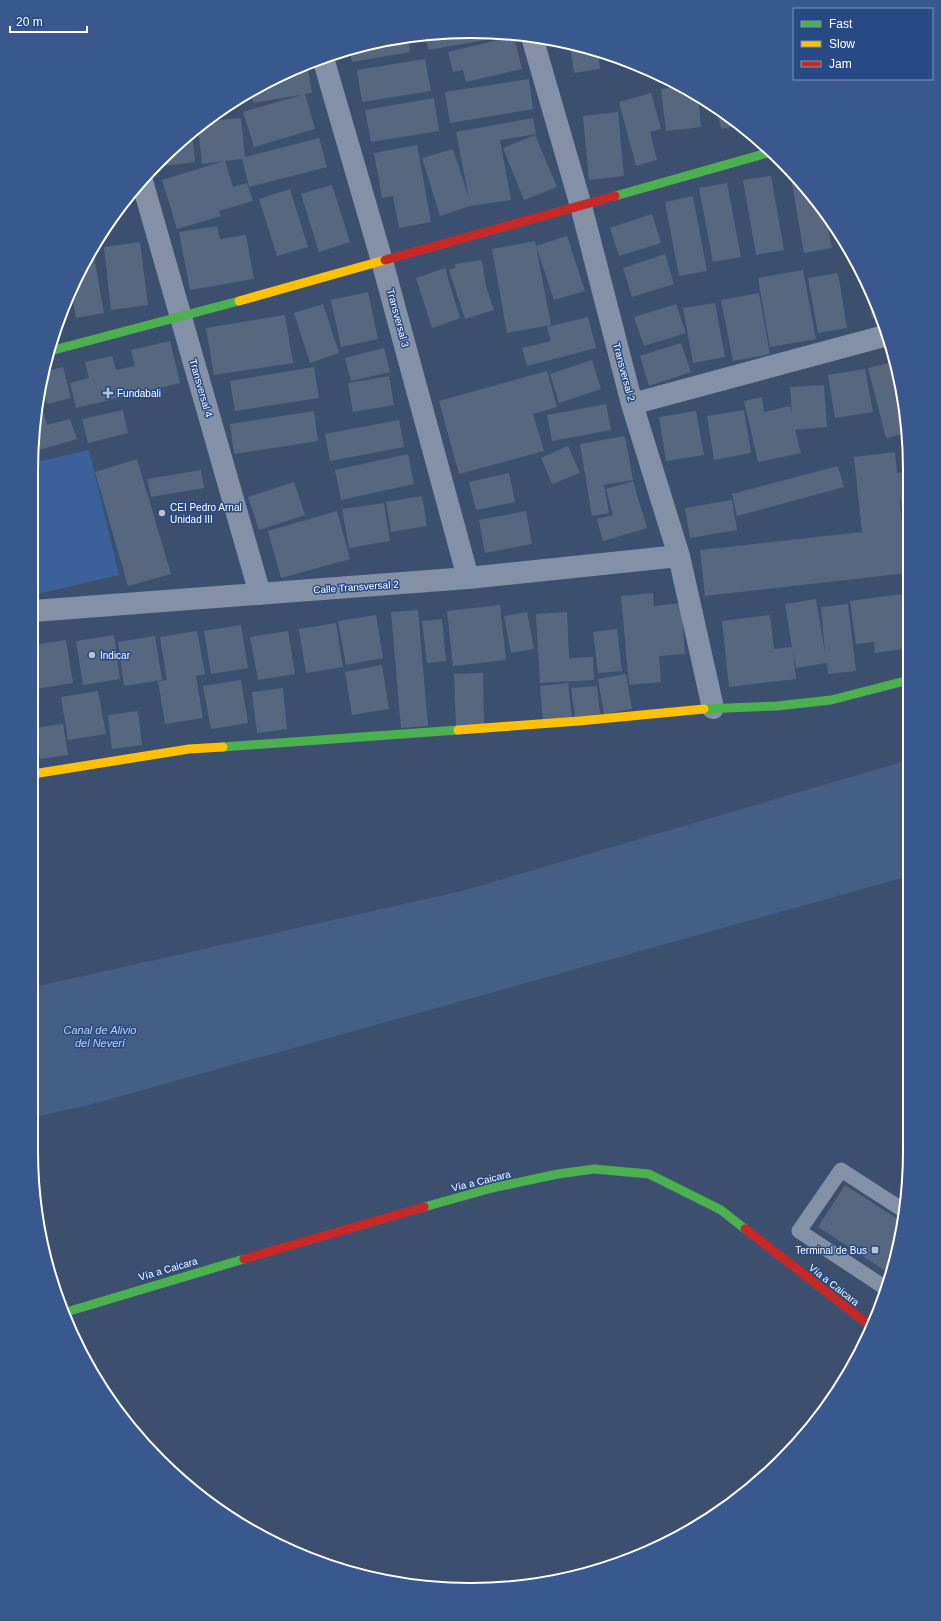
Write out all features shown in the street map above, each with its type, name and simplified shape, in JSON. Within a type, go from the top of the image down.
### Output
[{"type":"street","name":"Transversal 2","points":[[534,43],[581,206],[632,404],[678,556],[713,708]]},
{"type":"street","name":"Transversal 3","points":[[325,63],[382,261],[468,578]]},
{"type":"street","points":[[56,350],[181,317],[765,154]]},
{"type":"street","name":"Transversal 4","points":[[144,187],[260,594]]},
{"type":"street","points":[[632,404],[882,337]]},
{"type":"street","name":"Calle Transversal 2","points":[[38,611],[468,578],[678,556]]},
{"type":"street","points":[[38,773],[189,749],[579,721],[713,708],[777,706],[831,700],[903,682]]},
{"type":"street","name":"Vía a Caicara","points":[[69,1311],[146,1287],[492,1188],[558,1174],[594,1169],[650,1174],[721,1210],[867,1323]]},
{"type":"lane","points":[[881,1285],[800,1231],[841,1170],[899,1207]]},
{"type":"shaded area","points":[[89,450],[119,575],[38,594],[38,462]]},
{"type":"water","name":"Canal de Alivio del Neverí","points":[[903,762],[903,878],[89,1105],[38,1116],[38,986],[462,891]]},
{"type":"building","points":[[470,38],[492,39],[428,50],[427,41]]},
{"type":"building","points":[[501,39],[515,41],[522,69],[466,82],[463,70],[453,72],[448,52]]},
{"type":"building","points":[[409,43],[410,52],[352,62],[351,55],[386,46]]},
{"type":"building","points":[[571,50],[599,58],[600,69],[574,73]]},
{"type":"building","points":[[425,59],[431,91],[362,102],[357,70]]},
{"type":"building","points":[[308,70],[312,93],[253,103],[252,97],[254,96]]},
{"type":"building","points":[[529,79],[533,109],[450,123],[445,92]]},
{"type":"building","points":[[672,88],[699,103],[701,127],[666,131],[661,89]]},
{"type":"building","points":[[651,93],[661,129],[650,132],[657,160],[636,166],[619,102]]},
{"type":"building","points":[[305,94],[315,129],[254,147],[243,112]]},
{"type":"building","points":[[434,98],[439,131],[371,142],[365,110]]},
{"type":"building","points":[[618,112],[624,176],[589,180],[583,116]]},
{"type":"building","points":[[719,116],[733,126],[721,129]]},
{"type":"building","points":[[241,118],[245,157],[319,138],[327,167],[249,187],[242,159],[225,161],[233,187],[247,183],[253,201],[219,211],[221,216],[177,229],[162,180],[224,161],[202,164],[199,134],[217,120]]},
{"type":"building","points":[[533,118],[536,134],[500,140],[511,200],[470,206],[440,216],[422,158],[453,149],[469,199],[456,132]]},
{"type":"building","points":[[535,135],[557,187],[524,200],[503,148]]},
{"type":"building","points":[[193,139],[195,162],[164,166]]},
{"type":"building","points":[[417,145],[431,222],[399,228],[393,196],[382,198],[374,153]]},
{"type":"building","points":[[771,176],[784,250],[756,255],[743,180]]},
{"type":"building","points":[[791,180],[814,207],[828,227],[832,248],[804,253]]},
{"type":"building","points":[[727,183],[741,257],[713,262],[699,188]]},
{"type":"building","points":[[332,185],[350,242],[319,252],[301,194]]},
{"type":"building","points":[[290,189],[308,247],[277,256],[259,199]]},
{"type":"building","points":[[693,196],[707,271],[679,276],[665,202]]},
{"type":"building","points":[[652,214],[661,243],[619,256],[610,228]]},
{"type":"building","points":[[217,226],[220,239],[246,235],[254,279],[190,290],[179,232]]},
{"type":"building","points":[[567,236],[585,291],[554,300],[536,246]]},
{"type":"building","points":[[535,241],[551,325],[507,333],[492,249]]},
{"type":"building","points":[[140,242],[148,305],[111,310],[104,247]]},
{"type":"building","points":[[665,254],[674,284],[632,297],[623,268]]},
{"type":"building","points":[[94,258],[104,313],[76,318],[73,300]]},
{"type":"building","points":[[482,260],[486,287],[494,310],[465,319],[449,270],[456,267],[455,264]]},
{"type":"building","points":[[445,268],[460,318],[432,328],[416,278]]},
{"type":"building","points":[[803,270],[816,339],[770,347],[758,278]]},
{"type":"building","points":[[838,273],[847,328],[818,333],[808,278]]},
{"type":"building","points":[[368,292],[378,339],[341,347],[331,300]]},
{"type":"building","points":[[759,293],[770,354],[733,361],[721,300]]},
{"type":"building","points":[[715,303],[725,357],[693,363],[683,308]]},
{"type":"building","points":[[869,303],[875,317],[872,318]]},
{"type":"building","points":[[323,304],[339,353],[310,363],[294,313]]},
{"type":"building","points":[[676,304],[686,333],[644,346],[634,317]]},
{"type":"building","points":[[285,315],[293,363],[214,375],[206,328]]},
{"type":"building","points":[[588,317],[596,348],[527,366],[522,348],[551,341],[547,327]]},
{"type":"building","points":[[170,341],[180,383],[76,408],[70,383],[89,378],[85,362],[112,356],[116,370],[135,366],[131,350]]},
{"type":"building","points":[[681,343],[691,372],[649,386],[640,356]]},
{"type":"building","points":[[384,348],[390,372],[351,381],[345,358]]},
{"type":"building","points":[[592,360],[601,389],[559,403],[550,374]]},
{"type":"building","points":[[889,363],[895,386],[901,434],[886,438],[868,368]]},
{"type":"building","points":[[63,367],[71,398],[47,404],[45,395],[50,370]]},
{"type":"building","points":[[314,367],[319,398],[235,411],[230,381]]},
{"type":"building","points":[[865,369],[873,412],[835,418],[828,375]]},
{"type":"building","points":[[547,371],[557,407],[533,414],[544,451],[459,474],[439,401]]},
{"type":"building","points":[[389,376],[394,405],[353,412],[348,383]]},
{"type":"building","points":[[824,385],[827,427],[795,430],[801,453],[758,462],[744,401],[762,397],[764,412],[790,406],[792,414],[790,387]]},
{"type":"building","points":[[606,404],[611,430],[552,441],[547,415]]},
{"type":"building","points":[[43,410],[47,425],[70,419],[77,439],[39,450]]},
{"type":"building","points":[[123,410],[128,433],[88,443],[82,419]]},
{"type":"building","points":[[744,410],[751,453],[714,460],[707,416]]},
{"type":"building","points":[[314,411],[318,441],[234,454],[230,424]]},
{"type":"building","points":[[696,411],[704,455],[666,461],[659,417]]},
{"type":"building","points":[[399,420],[404,447],[330,461],[325,434]]},
{"type":"building","points":[[625,436],[633,480],[604,485],[609,513],[592,516],[580,444]]},
{"type":"building","points":[[568,446],[580,473],[552,484],[541,458]]},
{"type":"building","points":[[895,452],[897,473],[903,472],[903,514],[899,494],[903,529],[903,574],[705,596],[700,550],[862,532],[854,457]]},
{"type":"building","points":[[408,454],[414,484],[341,500],[335,470]]},
{"type":"building","points":[[137,459],[171,574],[128,586],[95,472]]},
{"type":"building","points":[[838,466],[844,487],[737,516],[732,494]]},
{"type":"building","points":[[201,470],[204,488],[151,497],[147,479]]},
{"type":"building","points":[[509,473],[515,502],[476,510],[469,482]]},
{"type":"building","points":[[633,481],[647,528],[603,541],[597,519],[613,515],[606,489]]},
{"type":"building","points":[[294,482],[305,515],[259,530],[248,497]]},
{"type":"building","points":[[422,496],[427,526],[391,532],[386,502]]},
{"type":"building","points":[[732,500],[737,530],[690,538],[685,508]]},
{"type":"building","points":[[384,503],[390,541],[349,548],[342,509]]},
{"type":"building","points":[[337,511],[350,559],[281,578],[268,531]]},
{"type":"building","points":[[526,511],[532,544],[485,553],[479,520]]},
{"type":"building","points":[[653,593],[654,606],[681,603],[685,654],[659,656],[661,682],[629,685],[621,596]]},
{"type":"building","points":[[903,594],[903,649],[875,653],[874,642],[856,644],[850,601]]},
{"type":"building","points":[[816,599],[825,653],[821,607],[848,604],[856,671],[828,674],[827,663],[796,668],[793,649],[796,679],[729,687],[722,621],[770,615],[774,649],[792,647],[785,604]]},
{"type":"building","points":[[500,605],[506,660],[453,666],[447,611]]},
{"type":"building","points":[[418,610],[428,726],[401,728],[391,612]]},
{"type":"building","points":[[527,612],[534,649],[511,653],[504,616]]},
{"type":"building","points":[[567,612],[569,658],[593,657],[594,680],[540,683],[536,614]]},
{"type":"building","points":[[376,615],[383,658],[346,665],[338,621]]},
{"type":"building","points":[[442,619],[446,661],[427,663],[422,621]]},
{"type":"building","points":[[336,623],[343,667],[306,673],[299,629]]},
{"type":"building","points":[[241,625],[248,668],[211,674],[204,631]]},
{"type":"building","points":[[617,629],[622,671],[598,673],[593,632]]},
{"type":"building","points":[[197,631],[205,674],[196,676],[203,718],[165,724],[158,681],[167,680],[160,637]]},
{"type":"building","points":[[288,631],[295,674],[258,680],[250,637]]},
{"type":"building","points":[[114,635],[120,679],[83,685],[76,641]]},
{"type":"building","points":[[155,636],[162,680],[124,686],[118,642]]},
{"type":"building","points":[[66,640],[73,683],[38,689],[38,644]]},
{"type":"building","points":[[382,665],[389,709],[352,715],[345,672]]},
{"type":"building","points":[[483,673],[484,725],[456,726],[454,674]]},
{"type":"building","points":[[626,674],[632,709],[604,714],[598,679]]},
{"type":"building","points":[[241,680],[248,723],[211,729],[203,686]]},
{"type":"building","points":[[568,683],[572,717],[543,720],[540,686]]},
{"type":"building","points":[[597,686],[600,714],[575,717],[571,688]]},
{"type":"building","points":[[283,688],[287,729],[257,733],[252,692]]},
{"type":"building","points":[[98,691],[106,734],[68,740],[61,697]]},
{"type":"building","points":[[138,711],[142,745],[112,749],[108,715]]},
{"type":"building","points":[[63,724],[68,755],[40,759],[38,747],[38,728]]},
{"type":"building","name":"Terminal de Bus","points":[[845,1185],[897,1219],[895,1235],[885,1271],[818,1227]]},
{"type":"traffic: fast","points":[[615,196],[765,154]]},
{"type":"traffic: fast","points":[[56,349],[239,301]]},
{"type":"traffic: fast","points":[[704,709],[777,706],[831,700],[903,682]]},
{"type":"traffic: fast","points":[[223,747],[458,730]]},
{"type":"traffic: fast","points":[[424,1207],[492,1188],[558,1174],[594,1169],[649,1174],[721,1210],[745,1229]]},
{"type":"traffic: fast","points":[[69,1311],[244,1259]]},
{"type":"traffic: slow","points":[[239,301],[385,260]]},
{"type":"traffic: slow","points":[[458,730],[579,721],[704,709]]},
{"type":"traffic: slow","points":[[38,773],[189,749],[223,747]]},
{"type":"traffic: jam","points":[[385,260],[615,196]]},
{"type":"traffic: jam","points":[[244,1259],[424,1207]]},
{"type":"traffic: jam","points":[[745,1229],[867,1323]]},
{"type":"place","name":"Fundabali","points":[[108,393]]},
{"type":"place","name":"CEI Pedro Arnal Unidad III","points":[[162,513]]},
{"type":"place","name":"Indicar","points":[[92,655]]},
{"type":"place","name":"Terminal de Bus","points":[[875,1250]]}]
